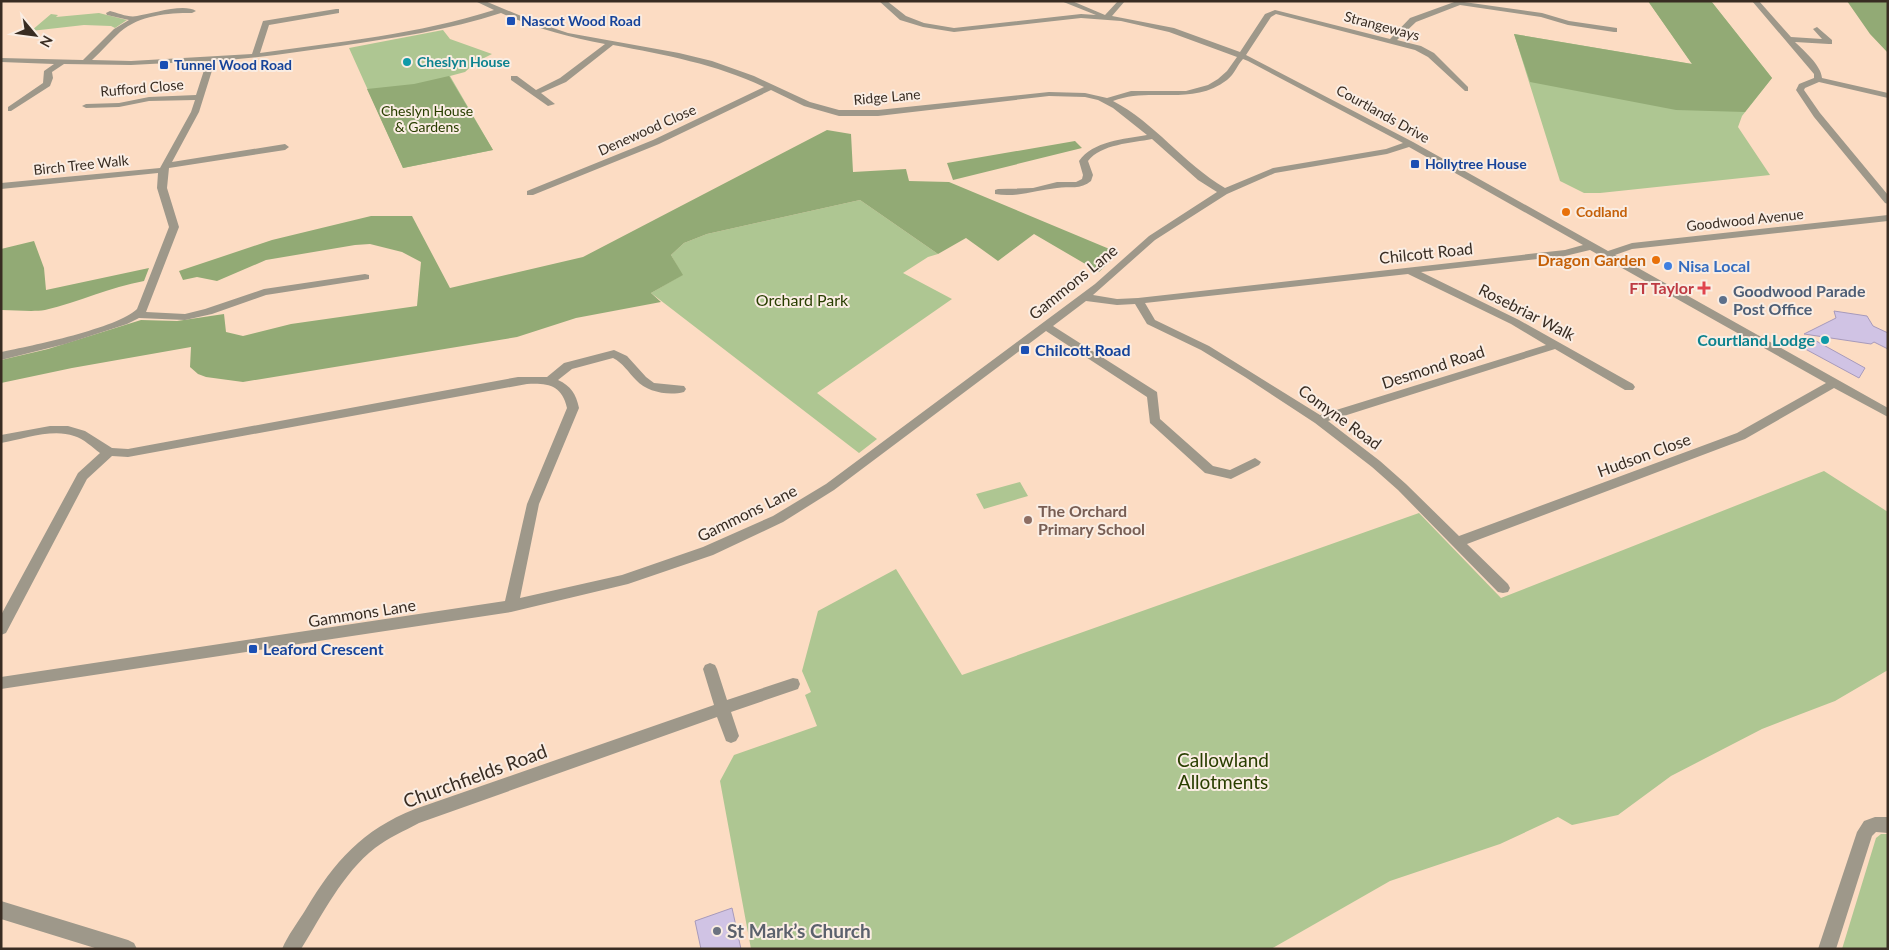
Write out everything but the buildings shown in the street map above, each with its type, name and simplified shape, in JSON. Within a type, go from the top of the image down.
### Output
[{"type":"street","name":"Ridge Lane","points":[[478,1],[490,3],[546,29],[710,63],[734,71],[816,107],[853,114],[878,113],[1049,94],[1085,95],[1107,101],[1124,111],[1201,178],[1224,192]]},
{"type":"street","name":"Courtlands Drive","points":[[882,1],[903,18],[923,25],[954,30],[1075,17],[1139,22],[1170,30],[1238,59],[1262,64],[1410,144],[1888,413]]},
{"type":"street","points":[[1064,1],[1094,11],[1106,18],[1122,1]]},
{"type":"street","points":[[1754,1],[1816,71],[1818,79]]},
{"type":"street","points":[[1392,41],[1413,20],[1459,3],[1614,30],[1621,36]]},
{"type":"street","points":[[1,60],[155,63],[255,56],[388,37],[478,18],[503,10]]},
{"type":"street","points":[[83,62],[99,51],[120,28],[136,19],[159,14],[192,11]]},
{"type":"street","points":[[255,56],[266,23],[336,11]]},
{"type":"street","name":"Strangeways","points":[[1238,59],[1268,16],[1275,12],[1425,51],[1465,89]]},
{"type":"street","points":[[110,13],[136,19]]},
{"type":"street","points":[[1613,20],[1614,30]]},
{"type":"street","points":[[1788,39],[1829,42],[1817,29]]},
{"type":"street","points":[[535,93],[563,80],[611,43]]},
{"type":"street","points":[[1107,101],[1127,95],[1203,90],[1228,75],[1238,59]]},
{"type":"street","points":[[1,356],[61,342],[129,319],[142,310],[174,227],[162,188],[164,168],[195,112],[211,60]]},
{"type":"street","points":[[11,109],[47,84],[48,72],[62,62]]},
{"type":"street","points":[[514,78],[551,104]]},
{"type":"street","points":[[1888,96],[1818,79],[1801,88],[1804,98],[1888,201]]},
{"type":"street","name":"Denewood Close","points":[[530,193],[656,142],[771,87]]},
{"type":"street","name":"Rufford Close","points":[[86,106],[119,105],[149,99],[200,97]]},
{"type":"street","points":[[998,192],[1033,191],[1081,184],[1086,181],[1088,176],[1083,161],[1091,152],[1102,147],[1154,136]]},
{"type":"street","name":"Gammons Lane","points":[[1,682],[511,606],[582,591],[672,565],[708,552],[778,518],[830,487],[1084,296],[1170,225],[1224,192],[1273,171],[1387,151],[1410,144]]},
{"type":"street","name":"Birch Tree Walk","points":[[1,186],[164,168],[284,147]]},
{"type":"street","name":"Goodwood Avenue","points":[[1608,255],[1617,250],[1632,246],[1888,218]]},
{"type":"street","name":"Chilcott Road","points":[[1084,296],[1111,302],[1138,301],[1565,253],[1592,246]]},
{"type":"street","name":"Rosebriar Walk","points":[[1408,270],[1516,322],[1629,387]]},
{"type":"street","points":[[137,315],[185,318],[264,292],[365,277]]},
{"type":"street","name":"Comyne Road","points":[[1138,301],[1151,322],[1205,348],[1249,374],[1319,420],[1396,481],[1503,588]]},
{"type":"street","points":[[1045,326],[1153,395],[1154,420],[1209,470],[1231,475],[1255,462]]},
{"type":"street","name":"Desmond Road","points":[[1319,420],[1557,345]]},
{"type":"street","points":[[550,380],[568,366],[614,354],[625,360],[646,384],[659,389],[680,390]]},
{"type":"street","points":[[1,439],[72,430],[79,432],[101,449],[110,452],[128,453],[530,379],[550,380],[567,391],[571,396],[573,408],[533,504],[511,606]]},
{"type":"street","name":"Hudson Close","points":[[1456,542],[1741,436],[1834,383]]},
{"type":"street","points":[[1,629],[82,476],[97,461],[110,452]]},
{"type":"street","points":[[710,669],[731,736]]},
{"type":"street","name":"Churchfields Road","points":[[290,949],[346,866],[365,846],[387,830],[416,817],[793,684]]},
{"type":"street","points":[[1827,949],[1865,832],[1871,825],[1888,825]]},
{"type":"street","points":[[1,910],[128,949]]},
{"type":"green space","points":[[1648,1],[1711,1],[1772,78],[1742,116],[1738,127],[1770,175],[1600,193],[1584,193],[1560,181],[1514,34],[1692,64]]},
{"type":"green space","points":[[1648,1],[1711,1],[1772,78],[1745,112],[1676,110],[1530,82],[1514,34],[1692,64]]},
{"type":"green space","points":[[1847,1],[1888,1],[1888,53],[1870,34]]},
{"type":"green space","points":[[99,13],[127,20],[115,28],[111,26],[84,25],[31,31],[51,14],[58,15],[56,17]]},
{"type":"green space","name":"Cheslyn House & Gardens","points":[[443,30],[450,39],[492,54],[476,62],[465,72],[450,76],[493,150],[403,168],[349,48]]},
{"type":"green space","points":[[449,76],[493,150],[403,168],[367,89],[414,84]]},
{"type":"green space","points":[[827,130],[851,134],[853,172],[906,169],[909,181],[949,182],[1119,253],[1099,272],[1034,234],[998,261],[966,238],[938,254],[860,200],[707,234],[684,243],[671,255],[683,275],[651,293],[661,302],[576,318],[517,337],[243,382],[206,377],[198,374],[190,367],[191,347],[72,368],[1,383],[1,360],[48,349],[141,320],[177,321],[224,314],[226,332],[243,336],[291,324],[417,306],[421,262],[402,252],[370,244],[266,260],[217,281],[197,277],[183,280],[179,271],[272,240],[371,216],[412,216],[450,288],[583,257]]},
{"type":"green space","points":[[1075,141],[1082,148],[953,180],[947,163]]},
{"type":"green space","name":"Orchard Park","points":[[860,200],[938,254],[928,257],[903,273],[952,299],[817,393],[877,439],[859,453],[651,293],[682,275],[671,255],[684,243],[707,234]]},
{"type":"green space","points":[[34,241],[44,268],[46,290],[149,268],[144,281],[58,307],[40,311],[2,310],[1,249]]},
{"type":"green space","name":"Callowland Allotments","points":[[1824,471],[1888,512],[1888,670],[1835,701],[1762,729],[1671,776],[1618,815],[1572,825],[1558,817],[1500,844],[1390,881],[1271,949],[751,949],[720,781],[734,755],[817,726],[805,695],[811,692],[802,671],[818,611],[896,569],[962,675],[1419,513],[1501,598]]},
{"type":"green space","points":[[1020,482],[1028,496],[984,509],[976,494]]},
{"type":"green space","points":[[1881,834],[1888,834],[1888,949],[1842,949],[1876,838]]},
{"type":"place","name":"Nascot Wood Road","points":[[511,21]]},
{"type":"place","name":"Cheslyn House","points":[[407,62]]},
{"type":"place","name":"Tunnel Wood Road","points":[[164,65]]},
{"type":"place","name":"Hollytree House","points":[[1415,164]]},
{"type":"place","name":"Codland","points":[[1566,212]]},
{"type":"place","name":"Dragon Garden","points":[[1656,260]]},
{"type":"place","name":"Nisa Local","points":[[1668,266]]},
{"type":"place","name":"FT Taylor","points":[[1704,288]]},
{"type":"place","name":"Goodwood Parade Post Office","points":[[1723,300]]},
{"type":"place","name":"Courtland Lodge","points":[[1825,340]]},
{"type":"place","name":"Chilcott Road","points":[[1025,350]]},
{"type":"place","name":"The Orchard Primary School","points":[[1028,520]]},
{"type":"place","name":"Leaford Crescent","points":[[253,649]]},
{"type":"place","name":"St Mark’s Church","points":[[717,931]]}]
